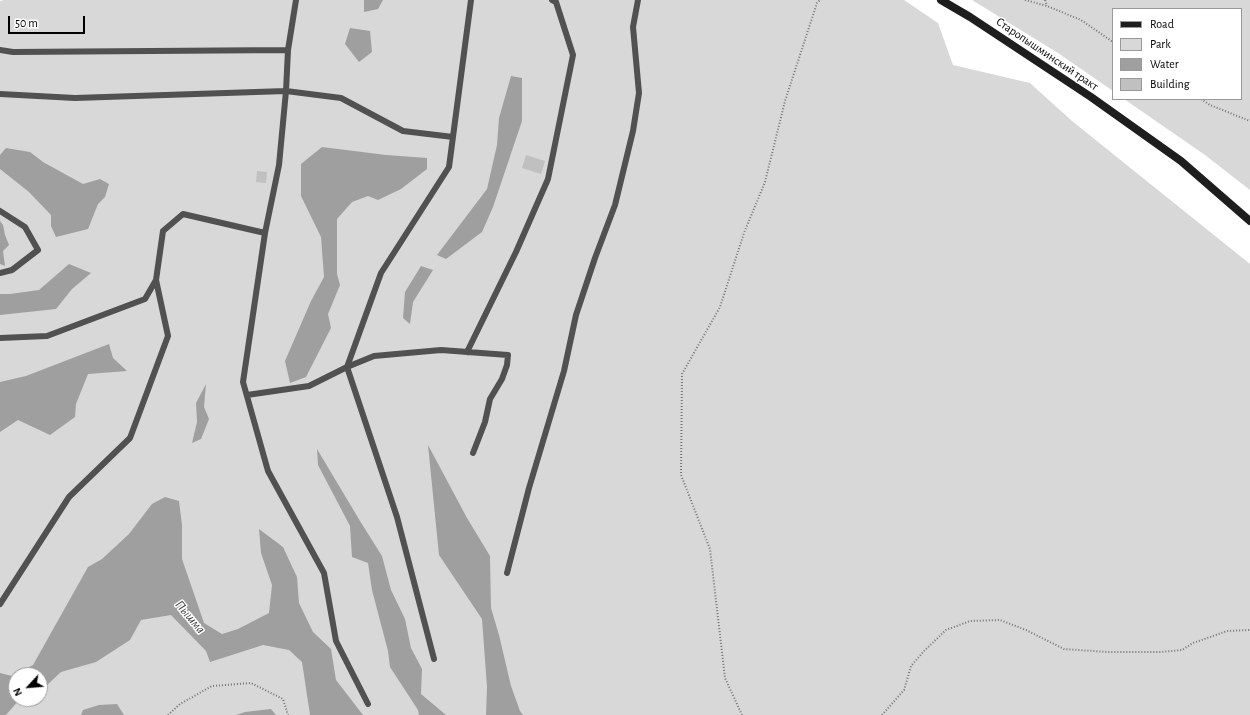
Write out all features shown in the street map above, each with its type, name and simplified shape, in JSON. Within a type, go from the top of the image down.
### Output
[{"type":"street","name":"Старопышминский тракт","points":[[942,0],[1091,98],[1175,156],[1250,221]]},
{"type":"lane","points":[[296,0],[288,50],[286,91],[279,165],[264,233],[243,382],[268,471],[324,573],[336,640],[368,704]]},
{"type":"lane","points":[[434,659],[397,517],[347,367],[381,273],[448,167],[471,0]]},
{"type":"lane","points":[[467,352],[516,252],[548,180],[573,55],[556,2],[552,0]]},
{"type":"lane","points":[[507,573],[529,488],[564,371],[576,315],[615,205],[633,131],[639,93],[633,26],[638,0]]},
{"type":"lane","points":[[0,50],[28,52],[288,50]]},
{"type":"lane","points":[[0,94],[75,98],[286,91],[340,98],[404,131],[453,137]]},
{"type":"lane","points":[[0,211],[25,227],[38,250],[12,270],[0,273]]},
{"type":"lane","points":[[0,604],[69,497],[130,438],[168,336],[156,280],[163,231],[183,214],[264,233]]},
{"type":"lane","points":[[0,338],[47,336],[145,299],[156,280]]},
{"type":"lane","points":[[247,395],[309,386],[347,367],[374,356],[441,350],[508,355],[507,365],[502,379],[490,399],[485,422],[474,453]]},
{"type":"path","points":[[742,715],[726,678],[710,549],[681,475],[682,374],[720,307],[744,233],[765,182],[785,101],[817,3],[820,0]]},
{"type":"path","points":[[1026,0],[1047,6],[1082,20],[1112,41]]},
{"type":"path","points":[[1045,0],[1047,6]]},
{"type":"path","points":[[1202,100],[1210,105],[1250,121]]},
{"type":"path","points":[[882,715],[904,690],[911,666],[925,650],[946,630],[970,621],[1000,620],[1026,630],[1064,649],[1108,652],[1161,652],[1182,650],[1193,643],[1227,631],[1250,630]]},
{"type":"path","points":[[168,715],[180,704],[212,686],[251,683],[283,699],[288,715]]},
{"type":"green space","points":[[904,0],[938,23],[953,65],[1030,83],[1072,121],[1250,264],[1250,715],[0,715],[0,1]]},
{"type":"green space","points":[[972,0],[1250,0],[1250,190],[1205,155],[1125,100],[1242,100],[1242,8],[1112,8],[1112,90],[1058,53]]},
{"type":"water","points":[[364,0],[383,0],[378,9],[364,12]]},
{"type":"water","points":[[350,28],[370,31],[372,52],[359,62],[345,44]]},
{"type":"water","points":[[511,76],[522,78],[522,121],[493,207],[482,232],[446,259],[437,255],[487,189],[497,145],[499,118]]},
{"type":"water","points":[[322,147],[386,155],[427,158],[427,169],[401,189],[378,200],[368,196],[352,202],[337,219],[337,274],[340,285],[328,314],[331,328],[306,377],[290,383],[285,361],[311,301],[324,277],[321,237],[301,196],[301,164]]},
{"type":"water","points":[[6,148],[30,152],[43,162],[83,184],[100,179],[109,184],[105,197],[98,204],[88,229],[56,237],[51,226],[51,215],[29,192],[0,169],[0,155]]},
{"type":"water","points":[[0,221],[3,225],[9,245],[3,251],[5,266],[0,264]]},
{"type":"water","points":[[69,264],[91,273],[72,289],[56,309],[0,315],[0,294],[39,290]]},
{"type":"water","points":[[421,266],[433,270],[413,302],[410,324],[403,318],[405,292]]},
{"type":"water","points":[[109,344],[113,358],[127,371],[88,374],[76,404],[75,417],[50,435],[18,420],[0,432],[0,382],[26,376]]},
{"type":"water","points":[[206,384],[204,407],[209,419],[201,439],[192,443],[197,422],[196,403]]},
{"type":"water","points":[[428,445],[467,518],[490,556],[491,608],[511,686],[520,711],[523,715],[486,715],[487,687],[482,619],[439,555]]},
{"type":"water","points":[[317,449],[382,556],[391,590],[405,619],[411,648],[422,669],[421,694],[446,715],[419,715],[418,710],[390,667],[388,651],[372,590],[368,563],[352,557],[350,526],[318,465]]},
{"type":"water","name":"Пышма","points":[[165,497],[179,501],[182,525],[182,559],[204,623],[222,634],[238,629],[269,613],[272,585],[261,553],[259,529],[283,547],[297,577],[299,603],[313,632],[331,649],[336,680],[363,715],[310,715],[302,662],[289,650],[263,645],[210,662],[206,651],[171,615],[141,620],[130,640],[96,662],[61,672],[48,684],[48,667],[29,667],[33,665],[88,567],[102,559],[129,534],[152,504]]},
{"type":"water","points":[[0,673],[8,675],[8,707],[13,707],[6,715],[0,715]]},
{"type":"water","points":[[117,704],[124,715],[81,715],[83,710],[99,705]]},
{"type":"water","points":[[271,709],[276,715],[236,715],[245,712]]},
{"type":"building","points":[[526,155],[545,161],[541,174],[522,168]]},
{"type":"building","points":[[257,171],[267,172],[266,183],[256,182]]}]
